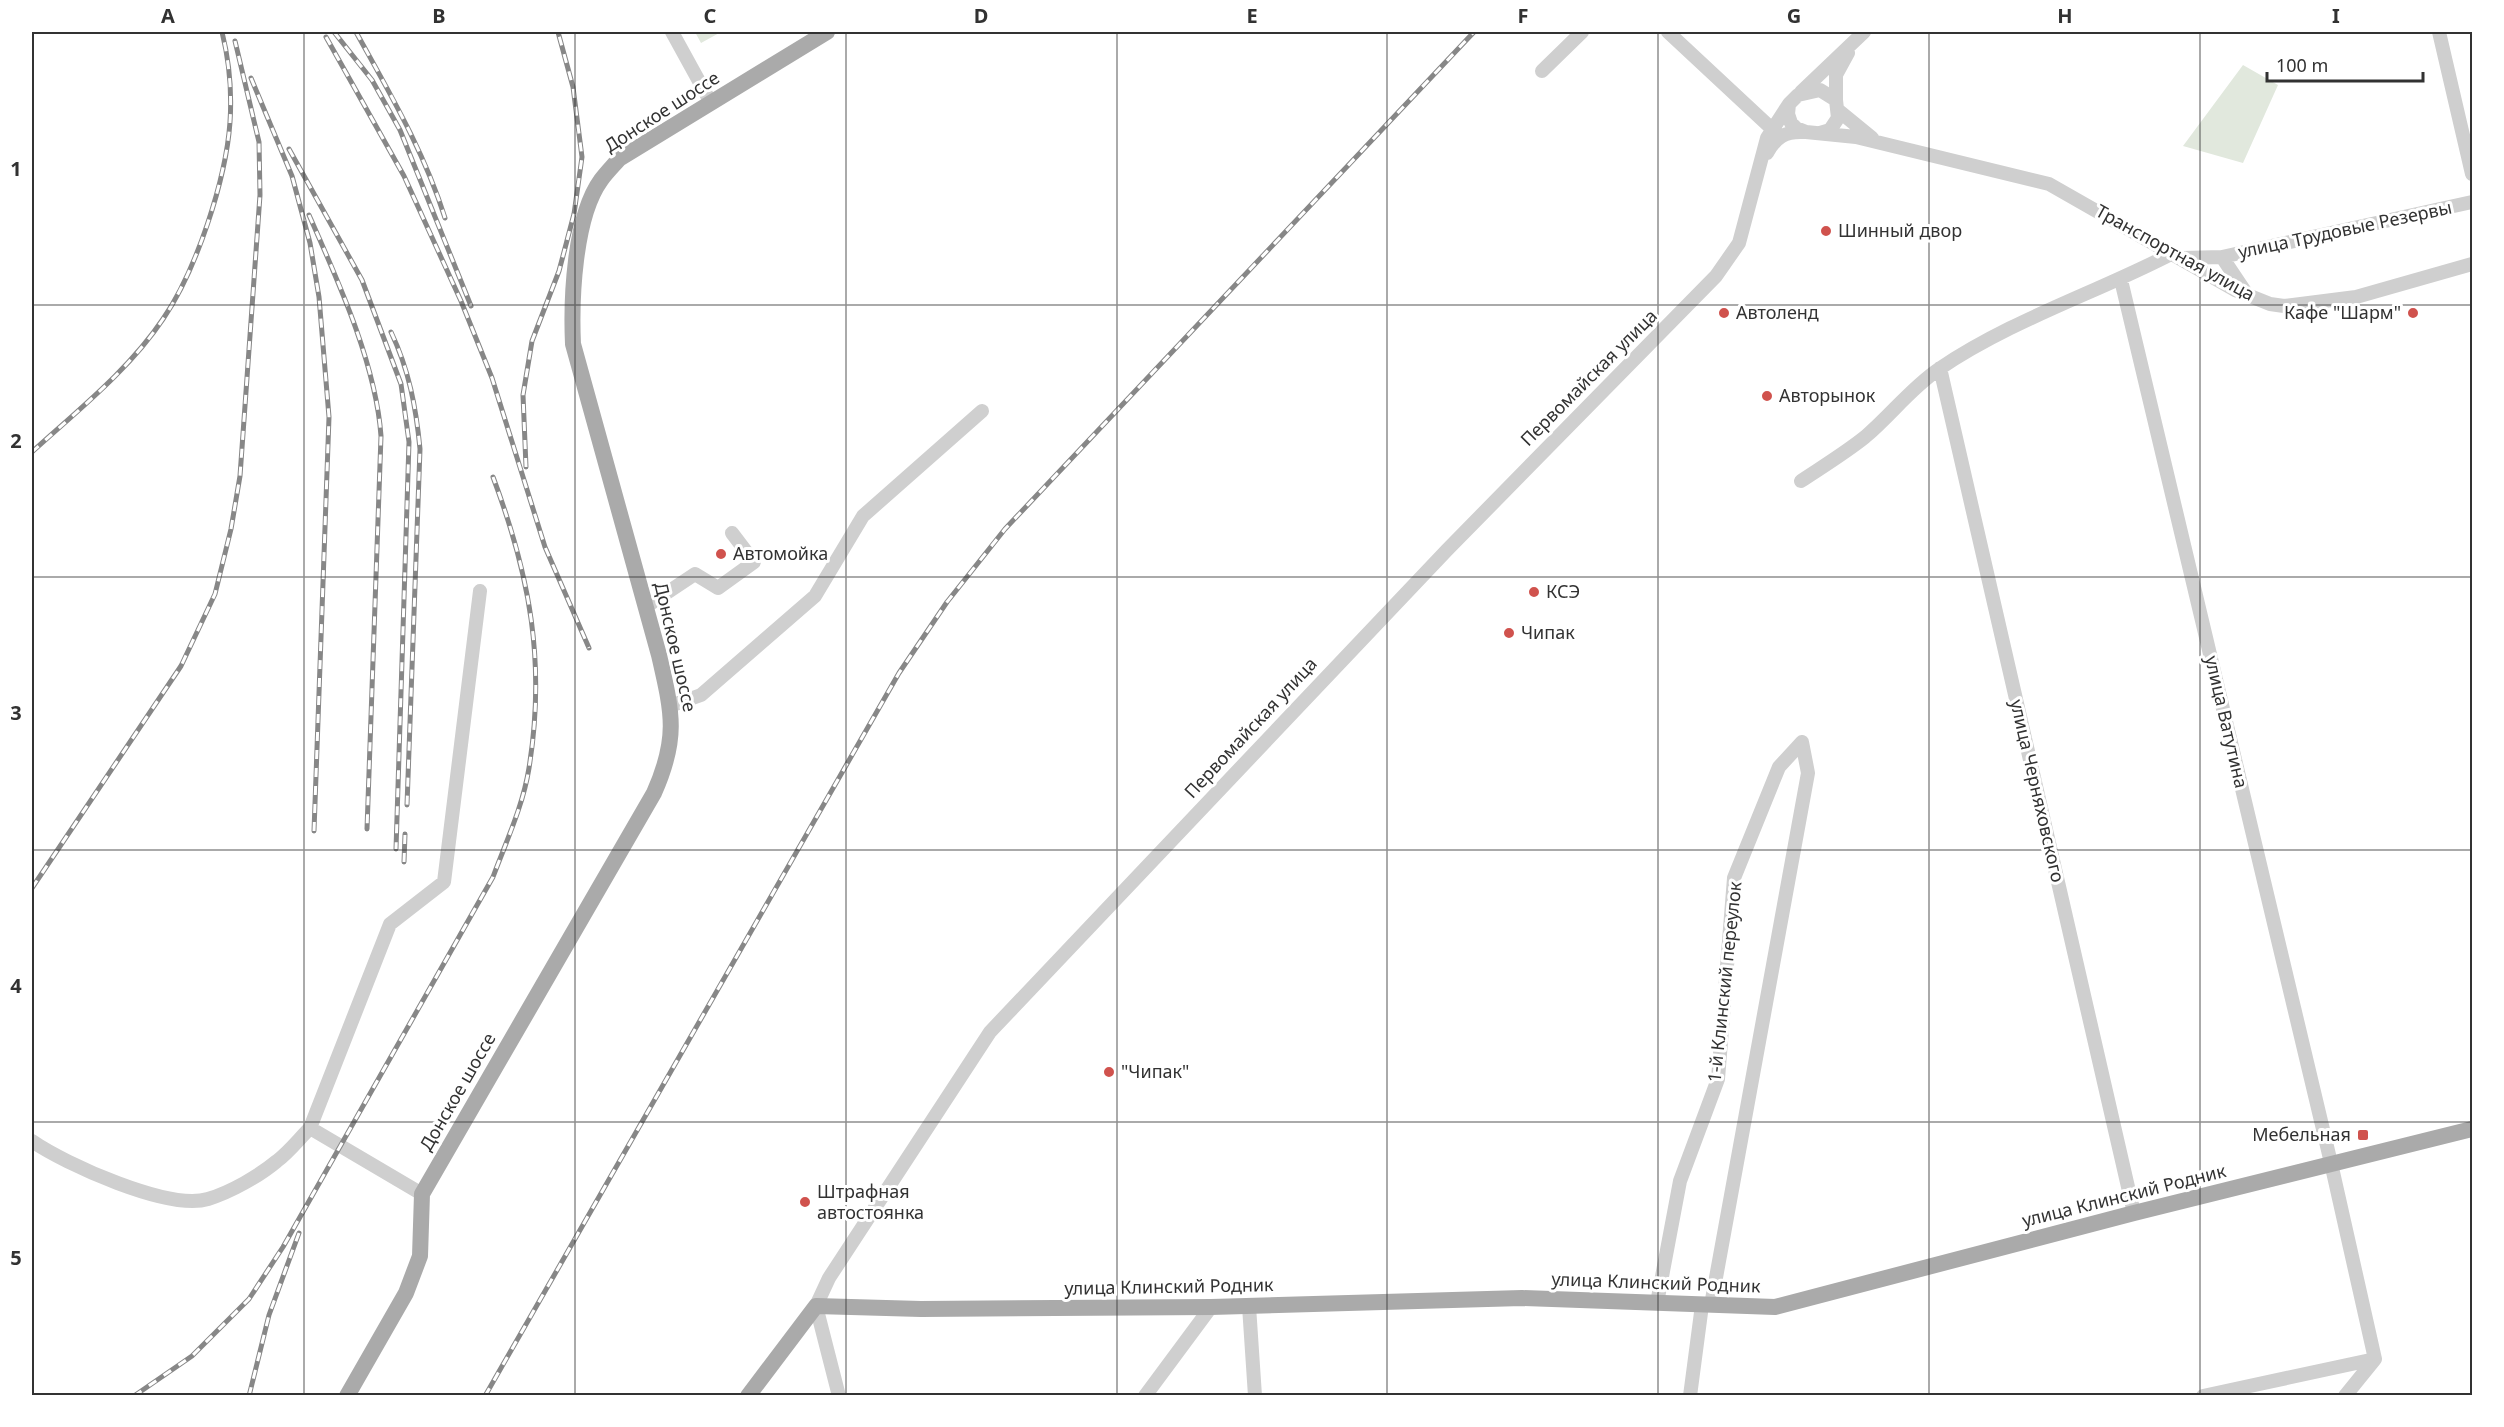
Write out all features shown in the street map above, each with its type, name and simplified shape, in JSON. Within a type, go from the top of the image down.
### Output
[{"type":"main road","name":"Донское шоссе","points":[[347,1395],[406,1293],[420,1257],[422,1194],[654,793],[667,764],[673,734],[670,706],[648,606],[573,344],[571,305],[587,208],[600,182],[619,159],[827,32]]},
{"type":"main road","name":"улица Клинский Родник","points":[[816,1306],[921,1309],[1211,1307],[1522,1298],[1775,1307],[2134,1213],[2472,1130]]},
{"type":"main road","name":"Первомайская улица","points":[[748,1395],[816,1306]]},
{"type":"street","points":[[672,32],[711,103]]},
{"type":"street","points":[[1542,71],[1582,32]]},
{"type":"street","points":[[1668,32],[1771,128]]},
{"type":"street","name":"Первомайская улица","points":[[816,1306],[829,1278],[990,1032],[1447,550],[1716,276],[1739,243],[1762,153],[1771,128],[1793,99],[1864,32]]},
{"type":"street","points":[[2439,32],[2472,174]]},
{"type":"street","points":[[1853,44],[1836,75],[1838,105],[1838,118],[1830,130],[1813,133],[1791,123],[1793,99],[1820,90],[1838,105],[1849,122],[1881,145]]},
{"type":"street","name":"Транспортная улица","points":[[1757,177],[1776,139],[1792,131],[1856,137],[1881,145],[1967,162],[2049,184],[2253,299],[2284,306],[2356,297],[2472,264]]},
{"type":"street","name":"улица Трудовые Резервы","points":[[2177,255],[2222,257],[2472,202]]},
{"type":"street","points":[[1801,481],[1865,436],[1912,390],[1940,368],[2032,318],[2177,255]]},
{"type":"street","points":[[2222,257],[2239,286],[2253,299]]},
{"type":"street","name":"улица Ватутина","points":[[2121,280],[2331,1163],[2375,1359]]},
{"type":"street","name":"улица Черняховского","points":[[1940,368],[2134,1213]]},
{"type":"street","points":[[670,706],[701,694],[815,596],[864,516],[982,411]]},
{"type":"street","points":[[648,606],[695,574],[718,588],[754,562],[732,533]]},
{"type":"street","points":[[32,1141],[44,1150],[115,1182],[174,1200],[207,1199],[277,1162],[310,1128],[390,924],[444,882],[480,591]]},
{"type":"street","name":"1-й Клинский переулок","points":[[1657,1303],[1680,1181],[1718,1079],[1734,878],[1779,767],[1802,742],[1809,773],[1707,1305]]},
{"type":"street","points":[[310,1128],[422,1194]]},
{"type":"street","points":[[1690,1395],[1707,1305]]},
{"type":"street","points":[[816,1306],[839,1395]]},
{"type":"street","points":[[1249,1306],[1255,1395]]},
{"type":"street","points":[[1145,1395],[1211,1307]]},
{"type":"street","points":[[2203,1395],[2375,1359]]},
{"type":"street","points":[[2345,1395],[2375,1359]]},
{"type":"shaded area","points":[[695,32],[721,32],[701,43]]},
{"type":"shaded area","points":[[2243,65],[2278,85],[2243,163],[2183,146]]},
{"type":"railway","points":[[32,452],[135,356],[163,319],[187,276],[216,197],[227,145],[231,111],[230,88],[222,32]]},
{"type":"railway","points":[[334,32],[372,80],[400,130],[471,306]]},
{"type":"railway","points":[[356,32],[416,146],[445,218]]},
{"type":"railway","points":[[526,467],[523,395],[532,341],[559,271],[574,214],[582,157],[573,87],[558,32]]},
{"type":"railway","points":[[485,1396],[899,673],[947,602],[1005,529],[1474,32]]},
{"type":"railway","points":[[326,37],[404,176],[461,301],[492,378],[545,547],[589,648]]},
{"type":"railway","points":[[32,888],[181,666],[215,594],[231,529],[240,476],[260,195],[259,142],[235,41]]},
{"type":"railway","points":[[251,78],[292,176],[310,243],[319,297],[329,417],[314,831]]},
{"type":"railway","points":[[289,149],[362,280],[401,384],[409,442],[396,849]]},
{"type":"railway","points":[[309,215],[364,352],[378,409],[381,436],[367,829]]},
{"type":"railway","points":[[391,332],[403,360],[411,389],[420,449],[407,805]]},
{"type":"railway","points":[[134,1396],[192,1356],[249,1299],[283,1247],[493,877],[514,824],[529,768],[534,729],[535,656],[531,620],[517,549],[493,477]]},
{"type":"railway","points":[[404,862],[405,834]]},
{"type":"railway","points":[[249,1396],[269,1315],[299,1233]]},
{"type":"place","name":"Шинный двор","points":[[1826,231]]},
{"type":"place","name":"Автоленд","points":[[1724,313]]},
{"type":"place","name":"Кафе \"Шарм\"","points":[[2413,313]]},
{"type":"place","name":"Авторынок","points":[[1767,396]]},
{"type":"place","name":"Автомойка","points":[[721,554]]},
{"type":"place","name":"КСЭ","points":[[1534,592]]},
{"type":"place","name":"Чипак","points":[[1509,633]]},
{"type":"place","name":"\"Чипак\"","points":[[1109,1072]]},
{"type":"place","name":"Мебельная","points":[[2363,1135]]},
{"type":"place","name":"Штрафная автостоянка","points":[[805,1202]]}]
